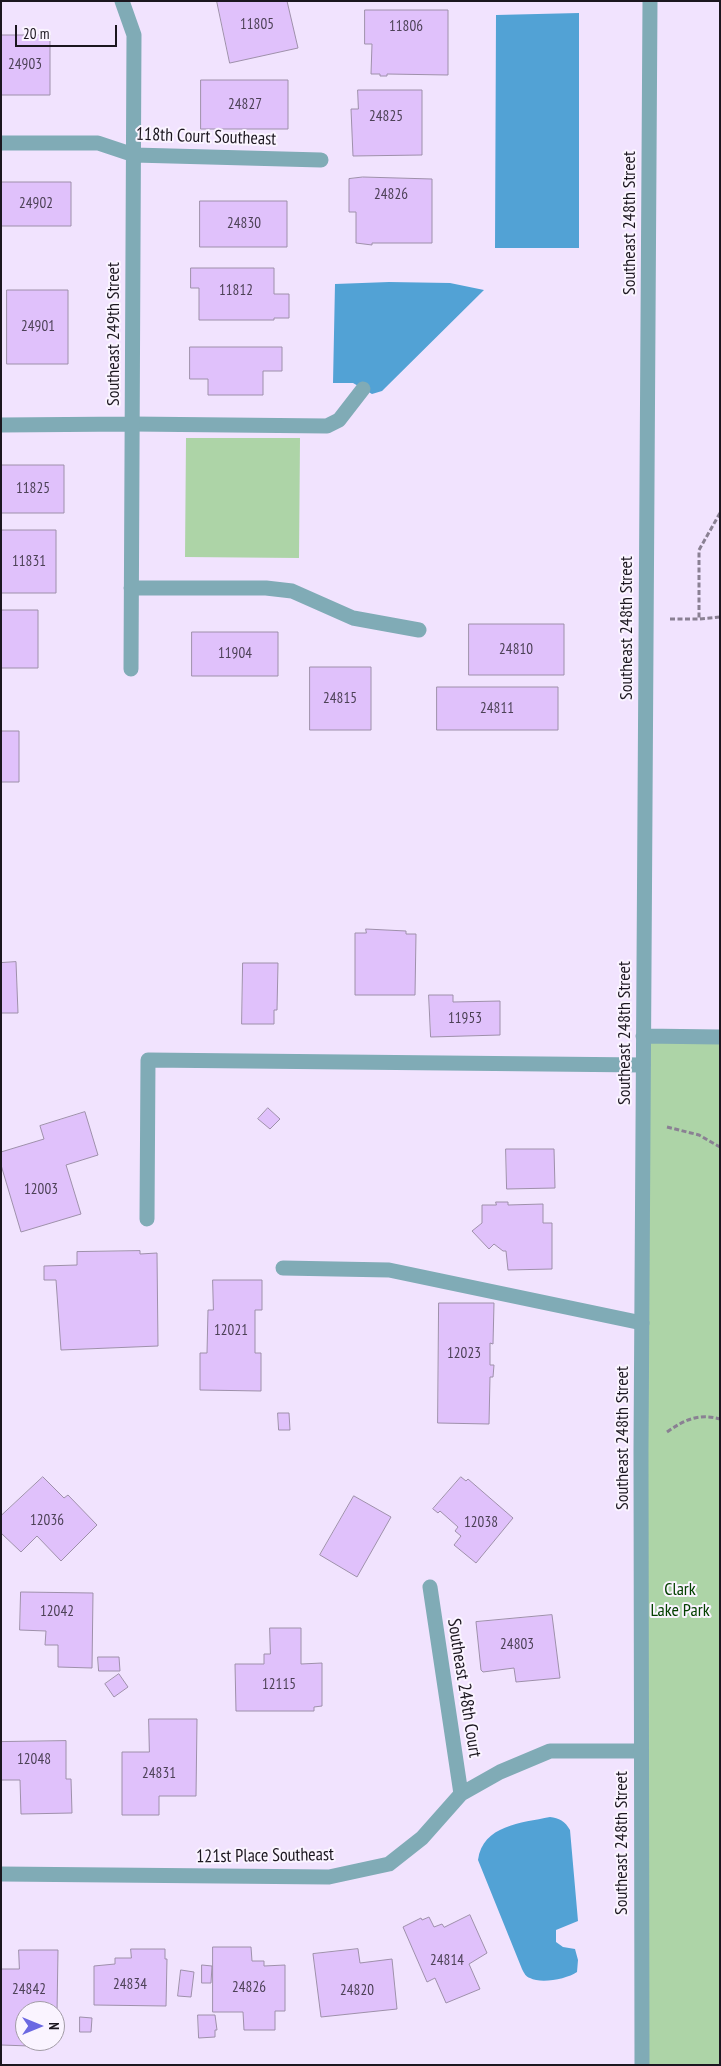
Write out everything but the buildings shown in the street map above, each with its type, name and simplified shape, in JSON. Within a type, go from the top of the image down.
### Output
[{"type":"street","name":"Southeast 249th Street","points":[[122,1],[134,35],[131,668]]},
{"type":"street","name":"Southeast 248th Street","points":[[642,2065],[641,1450],[650,1]]},
{"type":"street","name":"118th Court Southeast","points":[[1,143],[98,143],[134,155],[321,160]]},
{"type":"street","points":[[1,425],[327,426],[339,420],[363,389]]},
{"type":"street","points":[[131,588],[266,588],[292,591],[353,618],[419,630]]},
{"type":"street","points":[[643,1036],[720,1037]]},
{"type":"street","points":[[147,1219],[148,1060],[643,1065]]},
{"type":"street","points":[[283,1268],[389,1270],[642,1323]]},
{"type":"street","name":"Southeast 248th Court","points":[[430,1588],[461,1794]]},
{"type":"street","name":"121st Place Southeast","points":[[1,1874],[328,1876],[389,1864],[422,1838],[461,1794],[500,1772],[550,1751],[640,1752]]},
{"type":"path","points":[[720,513],[699,550],[699,619],[720,617]]},
{"type":"path","points":[[643,1120],[699,1135],[720,1146]]},
{"type":"path","points":[[641,1450],[681,1422],[698,1416],[720,1418]]},
{"type":"green space","points":[[186,438],[300,438],[299,558],[185,557]]},
{"type":"green space","name":"Clark Lake Park","points":[[643,1036],[720,1037],[720,2065],[642,2065]]},
{"type":"water","points":[[579,13],[579,248],[495,248],[496,15]]},
{"type":"water","points":[[389,282],[450,283],[484,290],[382,391],[372,394],[353,383],[333,383],[335,284]]},
{"type":"water","points":[[550,1817],[562,1820],[570,1830],[578,1921],[556,1930],[556,1942],[563,1947],[575,1949],[578,1960],[577,1972],[573,1975],[561,1979],[541,1981],[525,1975],[478,1860],[481,1848],[487,1839],[495,1833],[516,1824]]}]
